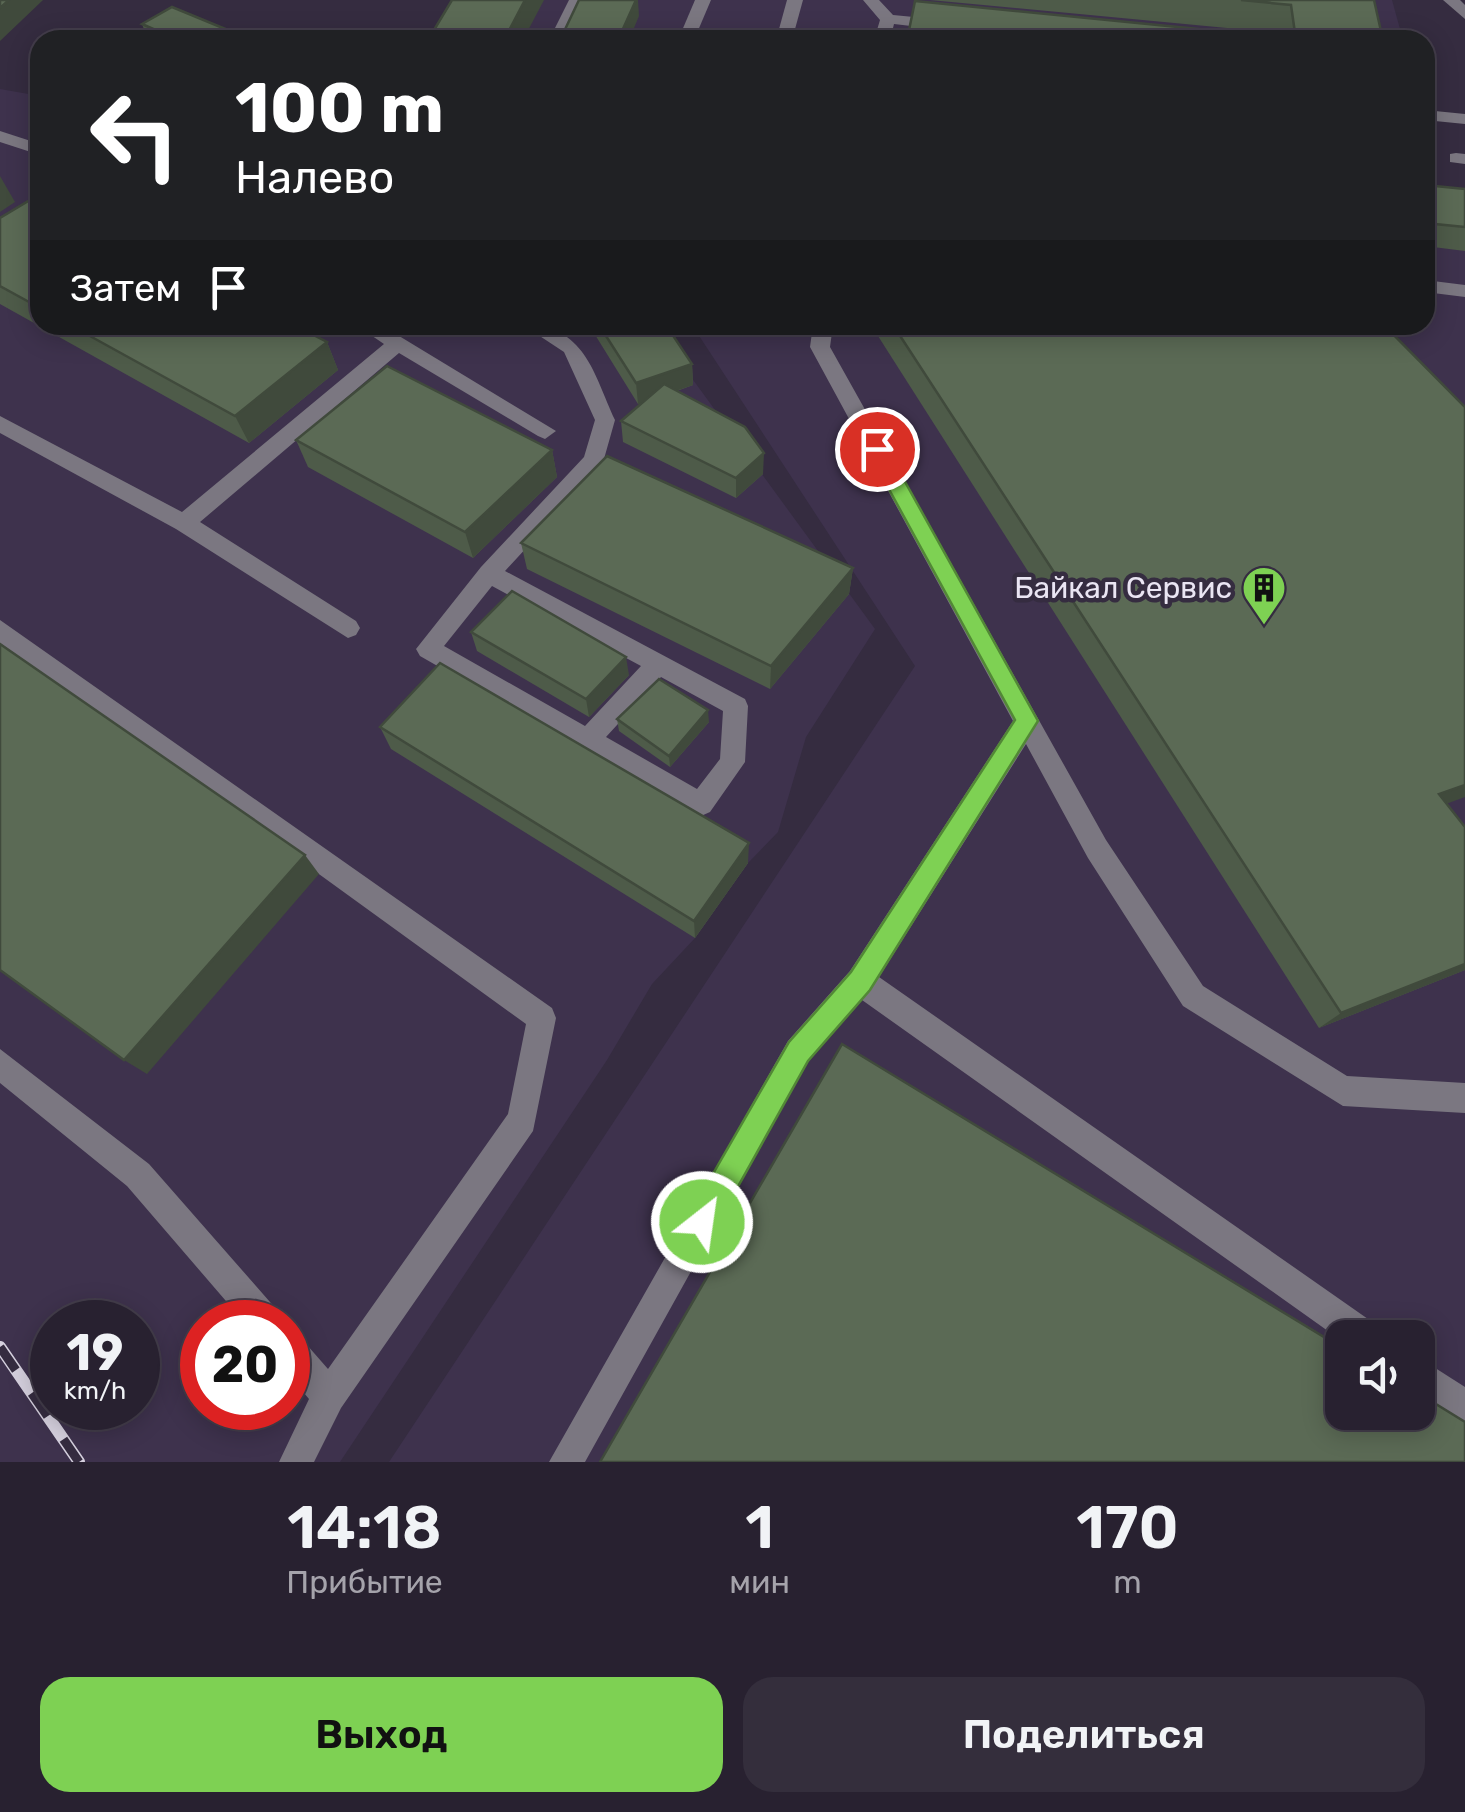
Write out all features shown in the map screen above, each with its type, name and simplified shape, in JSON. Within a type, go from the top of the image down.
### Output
[{"type":"lane","points":[[563,30],[577,0]]},
{"type":"lane","points":[[690,30],[703,0]]},
{"type":"lane","points":[[787,30],[795,0]]},
{"type":"lane","points":[[872,0],[888,18],[962,27]]},
{"type":"lane","points":[[1450,0],[1465,14]]},
{"type":"lane","points":[[885,30],[888,18]]},
{"type":"lane","points":[[1435,116],[1465,119]]},
{"type":"lane","points":[[0,136],[30,146]]},
{"type":"lane","points":[[1435,287],[1465,291]]},
{"type":"lane","points":[[383,335],[545,431]]},
{"type":"lane","points":[[550,335],[572,348]]},
{"type":"lane","points":[[489,573],[736,706],[732,762],[701,804],[428,649],[489,573],[594,460],[605,420],[567,335]]},
{"type":"lane","points":[[822,335],[820,346],[1097,849],[1193,996],[1343,1091],[1465,1098]]},
{"type":"lane","points":[[184,523],[398,344]]},
{"type":"lane","points":[[0,424],[184,523],[348,628]]},
{"type":"lane","points":[[0,630],[542,1018],[522,1120],[328,1396],[296,1462]]},
{"type":"lane","points":[[588,740],[658,664]]},
{"type":"lane","points":[[566,1462],[798,1051],[860,981],[1027,721]]},
{"type":"lane","points":[[860,981],[1340,1320]]},
{"type":"lane","points":[[0,1064],[138,1175],[246,1300]]},
{"type":"lane","points":[[310,1374],[328,1396]]},
{"type":"lane","points":[[1435,1386],[1465,1407]]},
{"type":"shaded area","points":[[455,0],[1392,0],[1400,30],[436,30]]},
{"type":"shaded area","points":[[0,89],[30,94],[30,335],[660,335],[875,629],[806,737],[778,832],[748,863],[695,938],[652,984],[607,1060],[340,1462],[0,1462]]},
{"type":"shaded area","points":[[1435,197],[1465,201],[1465,1462],[389,1462],[915,666],[699,335],[1435,335]]},
{"type":"building","points":[[452,0],[525,0],[509,30],[434,30]]},
{"type":"building","points":[[579,0],[636,0],[622,30],[565,30]]},
{"type":"building","points":[[1241,0],[1374,0],[1381,30],[1295,30],[1291,5]]},
{"type":"building","points":[[915,1],[1208,30],[909,30]]},
{"type":"building","points":[[172,7],[228,30],[156,30],[142,24]]},
{"type":"building","points":[[1435,186],[1465,189],[1465,227],[1435,224]]},
{"type":"building","points":[[30,200],[30,302],[0,286],[0,218]]},
{"type":"building","points":[[88,335],[313,335],[327,342],[235,416]]},
{"type":"building","points":[[605,335],[673,335],[692,364],[636,383]]},
{"type":"building","name":"Байкал Сервис","points":[[900,335],[1394,335],[1465,407],[1465,785],[1439,794],[1465,827],[1465,964],[1341,1013]]},
{"type":"building","points":[[387,366],[552,450],[465,532],[296,440]]},
{"type":"building","points":[[664,384],[745,427],[764,453],[736,478],[621,421]]},
{"type":"building","points":[[607,456],[853,568],[771,666],[521,543]]},
{"type":"building","points":[[512,591],[626,657],[586,699],[471,632]]},
{"type":"building","points":[[0,644],[305,855],[124,1060],[0,970]]},
{"type":"building","points":[[440,663],[749,843],[694,921],[380,727]]},
{"type":"building","points":[[659,679],[708,710],[669,756],[617,719]]},
{"type":"building","points":[[842,1044],[1325,1338],[1325,1430],[1435,1430],[1435,1403],[1465,1422],[1465,1462],[600,1462]]},
{"type":"railway","points":[[0,1347],[79,1462]]},
{"type":"place","name":"Байкал Сервис","points":[[1264,626]]},
{"type":"route","points":[[702,1222],[798,1051],[860,981],[1027,721],[877,449]]}]
